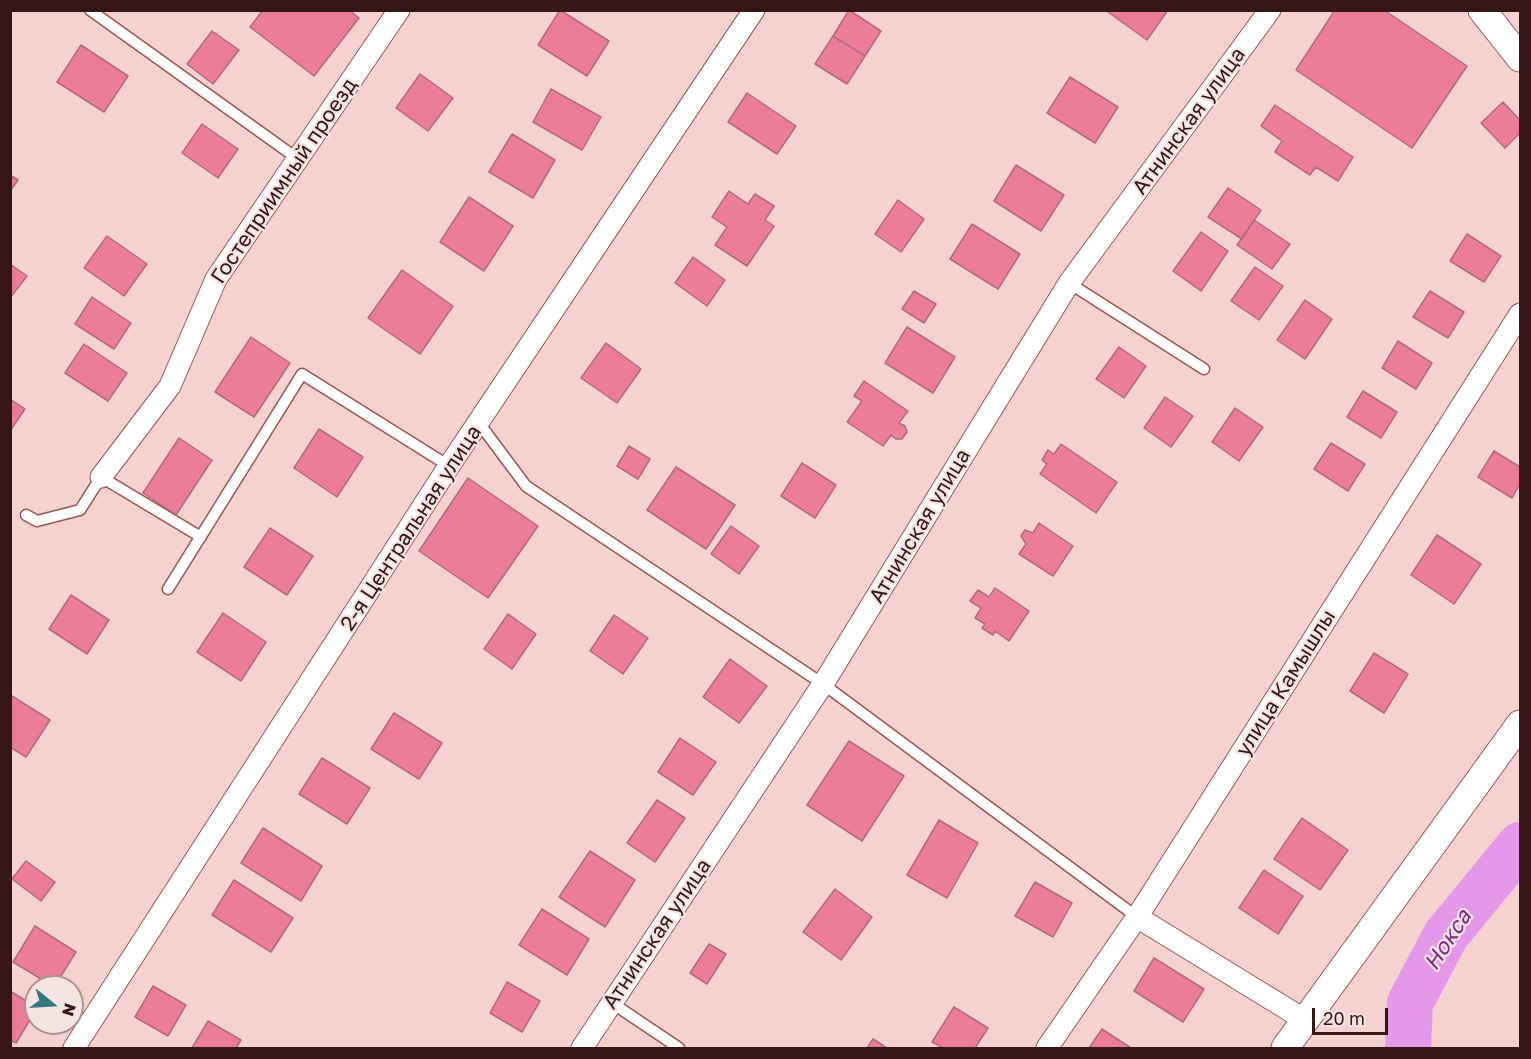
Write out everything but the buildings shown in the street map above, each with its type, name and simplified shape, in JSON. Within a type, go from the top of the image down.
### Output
[{"type":"street","name":"Гостеприимный проезд","points":[[101,477],[170,386],[216,279],[399,10]]},
{"type":"street","name":"2-я Центральная улица","points":[[74,1048],[449,466],[754,10]]},
{"type":"street","name":"Атнинская улица","points":[[582,1048],[824,684],[1069,283],[1270,10]]},
{"type":"street","points":[[1482,10],[1521,58]]},
{"type":"street","name":"улица Камышлы","points":[[1047,1048],[1137,917],[1521,314]]},
{"type":"street","points":[[1285,1048],[1521,724]]},
{"type":"street","points":[[1137,917],[1305,1020]]},
{"type":"lane","points":[[90,10],[298,159]]},
{"type":"lane","points":[[1069,283],[1204,369]]},
{"type":"lane","points":[[168,589],[302,374],[449,466]]},
{"type":"lane","points":[[479,423],[526,486],[824,684],[1137,917]]},
{"type":"lane","points":[[26,515],[37,520],[80,510],[101,477],[201,537]]},
{"type":"lane","points":[[612,1003],[680,1048]]},
{"type":"waterway","name":"Нокса","points":[[1408,1048],[1410,1003],[1446,935],[1520,845]]}]
